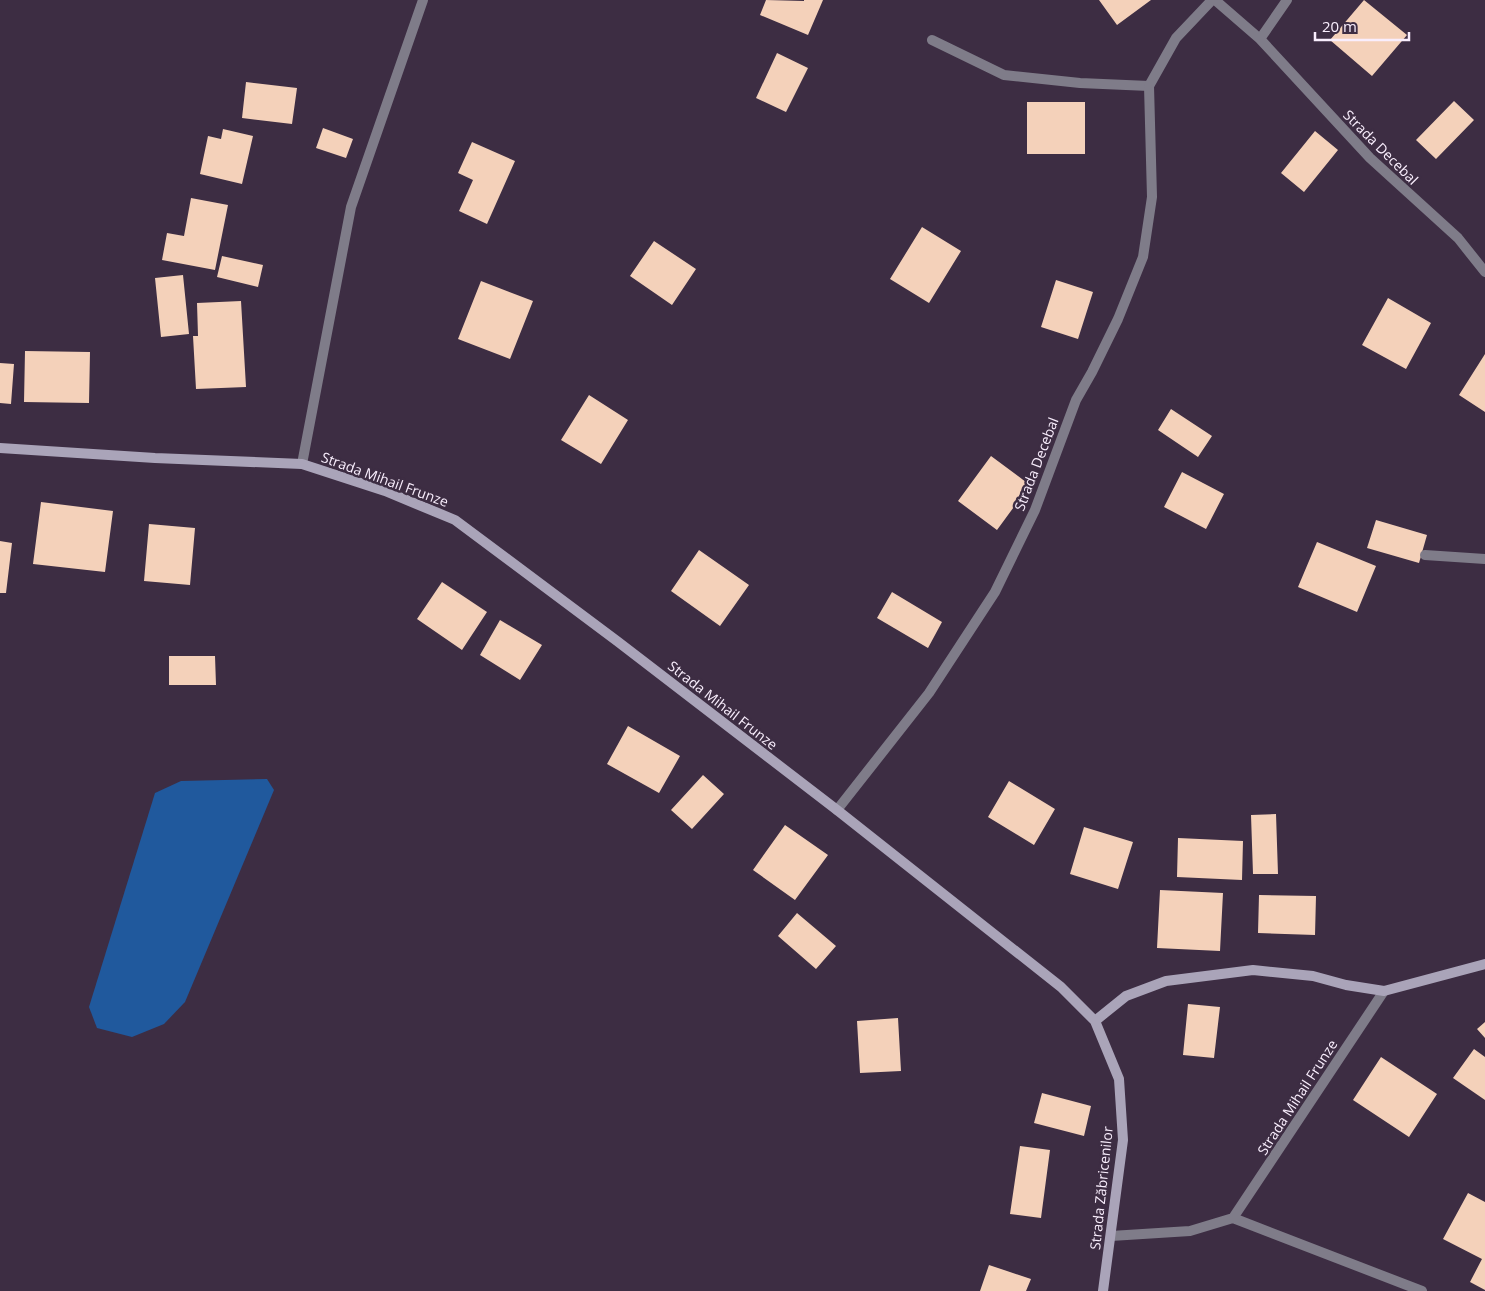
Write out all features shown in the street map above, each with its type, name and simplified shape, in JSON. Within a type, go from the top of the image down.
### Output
[{"type":"street","name":"Strada Mihail Frunze","points":[[302,464],[351,207],[423,0]]},
{"type":"street","name":"Strada Decebal","points":[[837,810],[929,693],[995,592],[1035,510],[1076,400],[1118,319],[1143,257],[1152,197],[1149,86],[1176,38],[1213,0],[1260,39],[1370,158],[1458,238],[1485,272]]},
{"type":"street","points":[[1260,39],[1287,0]]},
{"type":"street","points":[[932,40],[1004,75],[1080,83],[1149,86]]},
{"type":"street","name":"Strada Mihail Frunze","points":[[0,448],[155,458],[302,464],[385,491],[455,520],[617,640],[837,810],[1061,987],[1095,1021]]},
{"type":"street","points":[[1424,555],[1485,559]]},
{"type":"street","points":[[1095,1021],[1126,996],[1166,981],[1253,970],[1313,976],[1346,985],[1384,991],[1485,964]]},
{"type":"street","name":"Strada Mihail Frunze","points":[[1233,1218],[1384,991]]},
{"type":"street","name":"Strada Zăbricenilor","points":[[1095,1021],[1119,1080],[1123,1140],[1103,1291]]},
{"type":"street","points":[[1111,1236],[1190,1231],[1233,1218],[1422,1291]]},
{"type":"water","points":[[267,779],[274,790],[185,1002],[164,1024],[132,1037],[97,1028],[89,1007],[155,793],[181,781]]},
{"type":"building","points":[[766,0],[823,0],[808,35],[760,15]]},
{"type":"building","points":[[1099,0],[1151,0],[1117,25]]},
{"type":"building","points":[[1364,0],[1407,35],[1372,76],[1330,40]]},
{"type":"building","points":[[777,53],[808,68],[786,112],[756,98]]},
{"type":"building","points":[[246,82],[297,88],[292,124],[242,118]]},
{"type":"building","points":[[1454,101],[1474,120],[1436,159],[1416,140]]},
{"type":"building","points":[[1027,102],[1085,102],[1085,154],[1027,154]]},
{"type":"building","points":[[323,128],[353,139],[346,158],[316,148]]},
{"type":"building","points":[[223,129],[253,136],[242,184],[200,174],[208,136],[221,139]]},
{"type":"building","points":[[1315,131],[1338,150],[1304,192],[1281,173]]},
{"type":"building","points":[[472,142],[515,161],[487,224],[459,211],[473,180],[458,173]]},
{"type":"building","points":[[191,198],[228,205],[215,270],[162,260],[167,233],[184,236]]},
{"type":"building","points":[[922,227],[961,251],[929,303],[890,279]]},
{"type":"building","points":[[654,241],[696,269],[672,305],[630,276]]},
{"type":"building","points":[[222,256],[263,265],[258,287],[217,277]]},
{"type":"building","points":[[183,275],[189,334],[161,337],[155,278]]},
{"type":"building","points":[[1056,280],[1093,292],[1078,339],[1041,327]]},
{"type":"building","points":[[481,281],[533,301],[510,359],[458,339]]},
{"type":"building","points":[[1388,298],[1431,323],[1406,369],[1362,345]]},
{"type":"building","points":[[241,301],[246,387],[196,389],[193,336],[198,336],[197,303]]},
{"type":"building","points":[[25,351],[90,352],[89,403],[24,402]]},
{"type":"building","points":[[1485,354],[1485,412],[1459,395]]},
{"type":"building","points":[[0,363],[14,364],[11,404],[0,403]]},
{"type":"building","points":[[589,395],[628,420],[601,464],[561,440]]},
{"type":"building","points":[[1171,409],[1212,436],[1198,457],[1158,430]]},
{"type":"building","points":[[991,456],[1030,485],[997,530],[958,501]]},
{"type":"building","points":[[1182,472],[1224,494],[1206,529],[1164,507]]},
{"type":"building","points":[[41,502],[113,511],[105,572],[33,564]]},
{"type":"building","points":[[1376,520],[1427,535],[1419,563],[1367,548]]},
{"type":"building","points":[[149,524],[195,528],[190,585],[144,581]]},
{"type":"building","points":[[0,541],[12,543],[6,593],[0,593]]},
{"type":"building","points":[[1317,542],[1376,566],[1357,612],[1298,587]]},
{"type":"building","points":[[699,550],[749,585],[720,626],[671,591]]},
{"type":"building","points":[[442,582],[487,612],[462,650],[417,619]]},
{"type":"building","points":[[892,592],[942,622],[928,648],[877,618]]},
{"type":"building","points":[[500,620],[542,645],[520,680],[480,655]]},
{"type":"building","points":[[169,656],[215,656],[216,685],[169,685]]},
{"type":"building","points":[[628,726],[680,756],[659,793],[607,764]]},
{"type":"building","points":[[703,775],[724,794],[692,829],[671,810]]},
{"type":"building","points":[[1009,781],[1055,809],[1034,845],[988,817]]},
{"type":"building","points":[[1276,814],[1278,874],[1253,874],[1251,815]]},
{"type":"building","points":[[785,825],[828,855],[795,900],[753,870]]},
{"type":"building","points":[[1084,827],[1133,842],[1118,889],[1070,874]]},
{"type":"building","points":[[1178,838],[1243,841],[1242,880],[1177,877]]},
{"type":"building","points":[[1160,890],[1223,893],[1220,951],[1157,948]]},
{"type":"building","points":[[1259,895],[1316,896],[1315,935],[1258,933]]},
{"type":"building","points":[[797,913],[836,946],[816,969],[778,936]]},
{"type":"building","points":[[1188,1004],[1220,1007],[1214,1058],[1183,1055]]},
{"type":"building","points":[[898,1018],[901,1071],[860,1073],[857,1021]]},
{"type":"building","points":[[1485,1022],[1485,1038],[1477,1029]]},
{"type":"building","points":[[1474,1049],[1485,1057],[1485,1100],[1453,1078]]},
{"type":"building","points":[[1381,1057],[1437,1094],[1409,1137],[1353,1100]]},
{"type":"building","points":[[1042,1093],[1091,1106],[1084,1136],[1034,1123]]},
{"type":"building","points":[[1020,1146],[1050,1150],[1041,1218],[1010,1214]]},
{"type":"building","points":[[1468,1193],[1485,1202],[1485,1290],[1470,1282],[1482,1259],[1443,1239]]},
{"type":"building","points":[[989,1265],[1031,1279],[1026,1291],[980,1291]]}]
